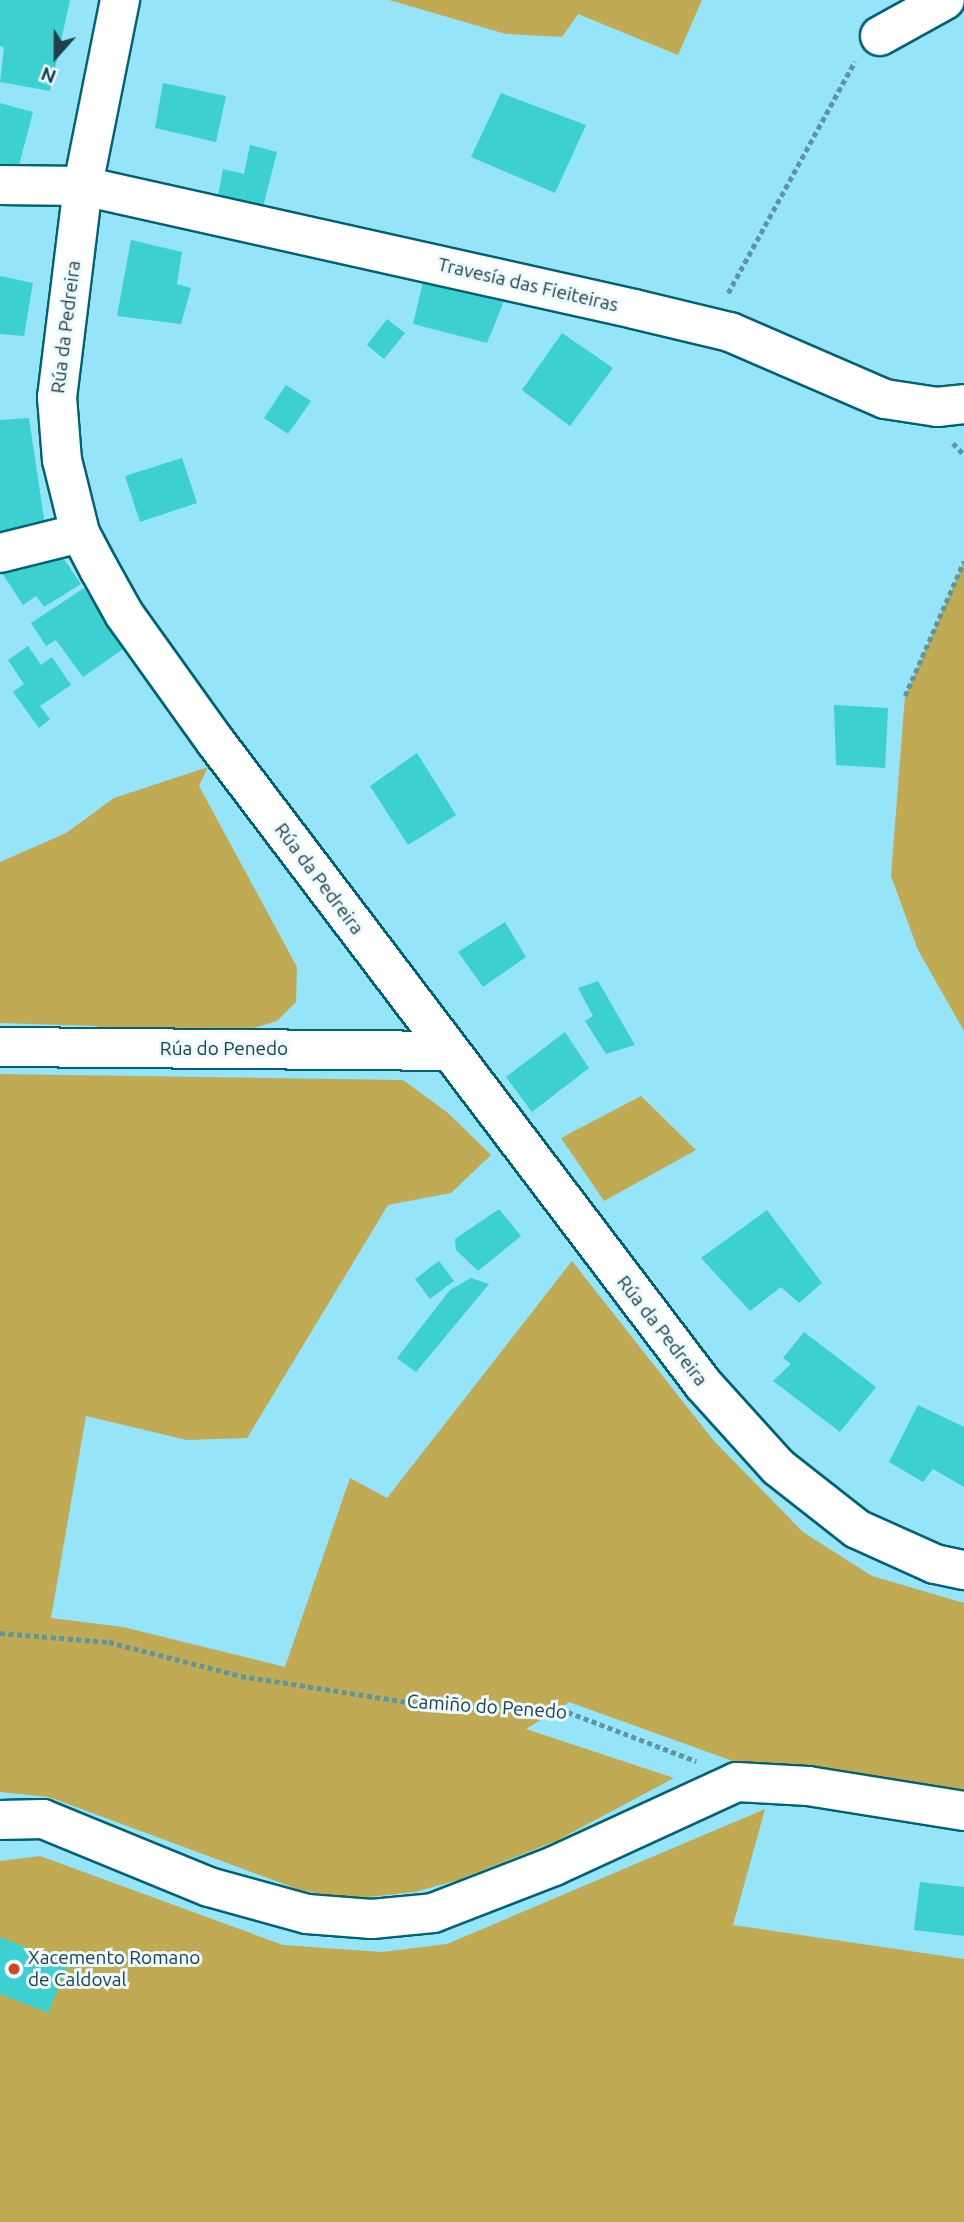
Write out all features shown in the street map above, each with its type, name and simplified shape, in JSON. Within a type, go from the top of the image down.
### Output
[{"type":"street","name":"Rúa da Pedreira","points":[[120,0],[83,186],[57,397],[61,460],[80,533],[124,614],[447,1051],[703,1384],[778,1467],[857,1529],[935,1564],[964,1570]]},
{"type":"street","points":[[880,36],[945,0]]},
{"type":"street","name":"Travesía das Fieiteiras","points":[[0,185],[83,186],[710,327],[885,399],[937,407],[964,404]]},
{"type":"street","points":[[0,553],[80,533]]},
{"type":"street","name":"Rúa do Penedo","points":[[0,1047],[447,1051]]},
{"type":"street","points":[[0,1820],[43,1819],[209,1887],[307,1914],[372,1919],[433,1913],[554,1866],[737,1782],[808,1786],[964,1811]]},
{"type":"path","points":[[710,327],[858,55],[880,36]]},
{"type":"path","points":[[905,696],[964,561]]},
{"type":"path","name":"Camiño do Penedo","points":[[0,1633],[109,1642],[241,1676],[419,1704],[561,1710],[670,1747],[737,1782]]},
{"type":"shaded area","points":[[389,0],[702,0],[678,55],[578,14],[562,37],[506,34]]},
{"type":"shaded area","points":[[964,561],[964,1031],[918,950],[891,876],[905,696]]},
{"type":"shaded area","points":[[208,767],[199,786],[297,967],[296,1002],[277,1021],[237,1033],[99,1033],[97,1026],[0,1023],[0,862],[66,833],[114,798]]},
{"type":"shaded area","points":[[0,1074],[403,1080],[448,1113],[491,1155],[451,1193],[388,1205],[247,1438],[187,1440],[86,1416],[51,1618],[123,1627],[285,1667],[350,1478],[387,1498],[572,1261],[714,1441],[803,1532],[872,1576],[964,1603],[964,1800],[752,1768],[569,1702],[526,1729],[674,1778],[556,1841],[458,1880],[415,1892],[349,1899],[300,1890],[49,1797],[0,1792]]},
{"type":"shaded area","points":[[641,1096],[696,1150],[604,1201],[561,1138]]},
{"type":"shaded area","points":[[765,1809],[733,1925],[964,1959],[964,2222],[0,2222],[0,1861],[40,1856],[283,1945],[382,1952],[447,1944]]},
{"type":"building","points":[[0,0],[70,0],[50,91],[0,82],[4,48],[0,46]]},
{"type":"building","points":[[163,83],[226,96],[216,142],[155,128]]},
{"type":"building","points":[[501,93],[586,125],[555,193],[471,157]]},
{"type":"building","points":[[0,103],[33,112],[17,173],[0,169]]},
{"type":"building","points":[[250,145],[277,152],[263,207],[218,196],[223,169],[244,174]]},
{"type":"building","points":[[131,240],[182,252],[177,284],[191,288],[181,324],[117,316]]},
{"type":"building","points":[[0,276],[33,283],[24,336],[0,334]]},
{"type":"building","points":[[424,278],[470,287],[504,301],[487,343],[413,324]]},
{"type":"building","points":[[387,319],[405,333],[384,359],[367,345]]},
{"type":"building","points":[[562,333],[613,368],[570,426],[522,390]]},
{"type":"building","points":[[286,385],[311,401],[288,434],[264,418]]},
{"type":"building","points":[[29,418],[46,532],[0,540],[0,420]]},
{"type":"building","points":[[182,458],[197,503],[140,522],[125,476]]},
{"type":"building","points":[[57,549],[81,584],[44,607],[36,596],[23,605],[0,570]]},
{"type":"building","points":[[84,588],[123,649],[83,677],[56,640],[46,646],[31,623]]},
{"type":"building","points":[[28,646],[41,665],[52,657],[71,685],[40,706],[50,719],[39,728],[13,692],[24,684],[8,660]]},
{"type":"building","points":[[834,705],[888,708],[885,768],[836,765]]},
{"type":"building","points":[[417,753],[456,815],[408,845],[370,786]]},
{"type":"building","points":[[505,922],[526,957],[483,987],[458,952]]},
{"type":"building","points":[[598,981],[635,1045],[606,1054],[585,1021],[593,1016],[578,988]]},
{"type":"building","points":[[565,1032],[589,1068],[532,1112],[506,1077]]},
{"type":"building","points":[[499,1209],[521,1236],[478,1271],[456,1250],[455,1239]]},
{"type":"building","points":[[767,1210],[822,1283],[799,1303],[781,1287],[750,1311],[701,1258]]},
{"type":"building","points":[[439,1261],[454,1281],[430,1299],[415,1279]]},
{"type":"building","points":[[471,1278],[489,1284],[416,1372],[397,1358],[450,1290]]},
{"type":"building","points":[[804,1332],[876,1387],[840,1432],[773,1381],[791,1364],[783,1358]]},
{"type":"building","points":[[918,1405],[964,1427],[964,1487],[933,1469],[923,1482],[889,1462]]},
{"type":"building","points":[[920,1882],[964,1887],[964,1936],[914,1930]]},
{"type":"building","points":[[0,1937],[68,1965],[48,2013],[0,1994]]},
{"type":"place","name":"Xacemento Romano de Caldoval","points":[[14,1969]]}]
